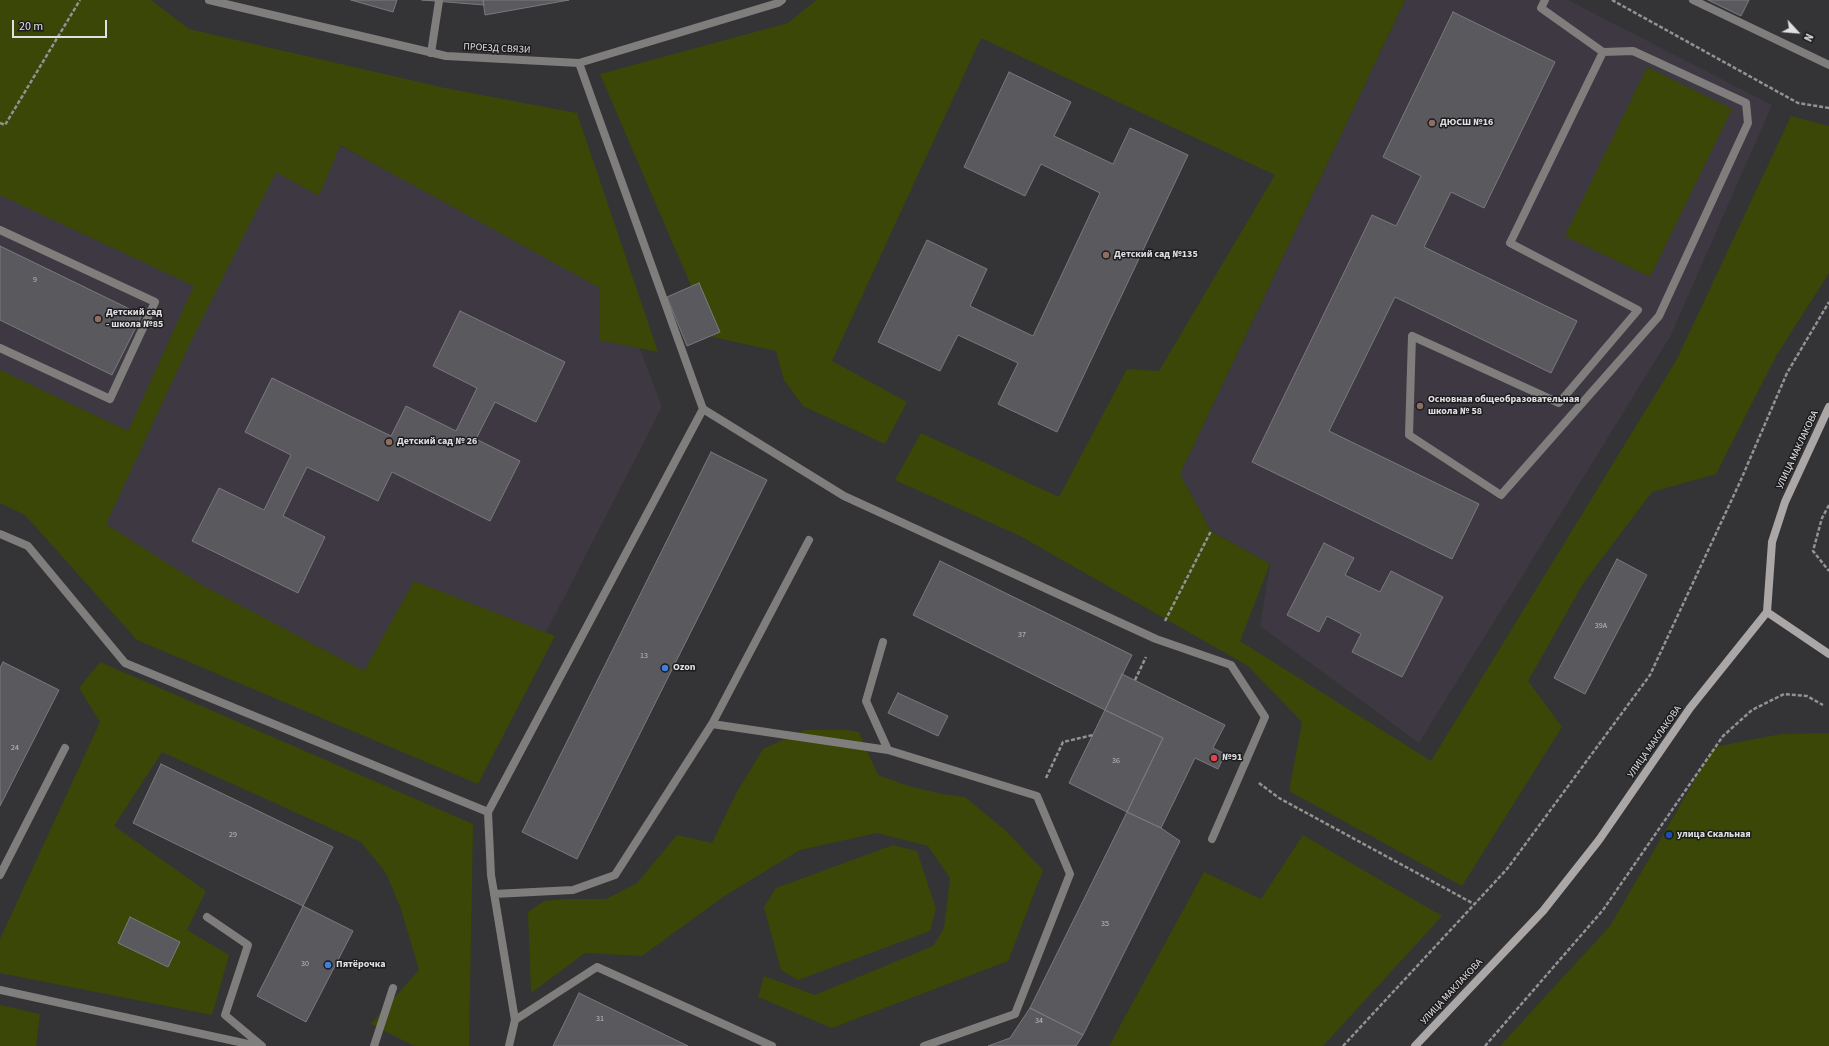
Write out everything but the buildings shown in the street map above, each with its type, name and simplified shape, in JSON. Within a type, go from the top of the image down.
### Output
[{"type":"street","name":"ПРОЕЗД СВЯЗИ","points":[[209,0],[446,56],[579,63],[778,3],[782,0]]},
{"type":"street","points":[[1544,0],[1541,8],[1603,52],[1633,51],[1746,104],[1748,123],[1658,316],[1501,495],[1409,435],[1412,336],[1559,403],[1638,310],[1510,243],[1603,52]]},
{"type":"street","points":[[1692,0],[1829,65]]},
{"type":"street","points":[[431,53],[439,1]]},
{"type":"street","points":[[579,63],[703,408],[844,496],[1156,639],[1231,665],[1265,717],[1212,839]]},
{"type":"street","points":[[0,230],[155,302],[110,399],[0,348]]},
{"type":"street","name":"УЛИЦА МАКЛАКОВА","points":[[1416,1046],[1424,1043],[1543,911],[1599,840],[1690,708],[1767,612],[1772,542],[1785,502],[1829,407]]},
{"type":"street","points":[[509,1046],[515,1020],[491,875],[488,812],[703,408]]},
{"type":"street","points":[[0,534],[28,546],[125,663],[488,812]]},
{"type":"street","points":[[494,894],[573,890],[615,875],[712,724],[809,540]]},
{"type":"street","points":[[1767,612],[1829,654]]},
{"type":"street","points":[[883,642],[866,701],[888,750]]},
{"type":"street","points":[[712,724],[888,750],[1037,796],[1070,874],[1015,1014],[924,1046]]},
{"type":"street","points":[[0,875],[65,748]]},
{"type":"street","points":[[207,917],[248,944],[225,1015],[262,1046]]},
{"type":"street","points":[[515,1020],[597,967],[772,1046]]},
{"type":"street","points":[[374,1046],[392,988]]},
{"type":"street","points":[[0,990],[257,1046]]},
{"type":"path","points":[[0,123],[5,125],[80,0]]},
{"type":"path","points":[[1612,0],[1798,103],[1829,108]]},
{"type":"path","points":[[1343,1046],[1506,869],[1650,676],[1740,482],[1787,373],[1829,302]]},
{"type":"path","points":[[1829,505],[1822,518],[1813,551],[1829,571]]},
{"type":"path","points":[[1135,680],[1211,531]]},
{"type":"path","points":[[1485,1046],[1604,910],[1723,736],[1752,710],[1784,694],[1808,696],[1823,705]]},
{"type":"path","points":[[1037,796],[1063,742],[1093,735]]},
{"type":"path","points":[[1279,798],[1474,904]]},
{"type":"shaded area","name":"Основная общеобразовательная школа № 58","points":[[1405,0],[1568,0],[1772,105],[1670,337],[1419,743],[1260,626],[1270,564],[1211,531],[1180,474]]},
{"type":"shaded area","name":"Детский сад № 26","points":[[295,123],[616,286],[662,407],[498,726],[432,749],[0,479],[0,154]]},
{"type":"green space","points":[[0,0],[151,0],[189,29],[445,88],[577,113],[658,352],[599,340],[600,288],[340,145],[319,196],[276,172],[193,337],[106,524],[200,584],[364,671],[414,581],[555,636],[478,784],[137,640],[25,515],[0,503],[0,370],[128,431],[194,286],[0,195]]},
{"type":"green space","points":[[816,0],[1405,0],[1180,474],[1211,531],[1270,564],[1240,641],[1431,761],[1677,359],[1791,116],[1829,126],[1829,273],[1776,356],[1716,474],[1652,492],[1584,582],[1528,681],[1562,727],[1462,886],[1289,791],[1302,722],[1248,666],[1020,536],[895,480],[921,433],[1059,497],[1127,369],[1159,371],[1275,175],[981,38],[832,361],[907,402],[885,444],[803,406],[784,380],[776,351],[713,337],[600,74],[788,23]]},
{"type":"green space","points":[[1647,67],[1732,109],[1650,277],[1565,236]]},
{"type":"green space","points":[[100,662],[473,824],[469,1046],[414,1046],[371,1024],[419,970],[401,909],[386,873],[361,842],[162,752],[114,826],[206,891],[187,930],[229,955],[212,1015],[0,973],[0,939],[100,722],[79,688]]},
{"type":"green space","points":[[805,730],[848,730],[859,732],[878,775],[912,787],[942,794],[965,797],[1005,830],[1043,870],[1008,961],[832,1028],[758,997],[764,976],[815,995],[933,946],[944,928],[950,878],[928,846],[877,833],[800,850],[723,897],[642,956],[585,953],[531,993],[528,912],[544,901],[566,899],[606,899],[637,883],[677,835],[712,843],[738,790],[763,749]]},
{"type":"green space","points":[[1829,733],[1829,1046],[1500,1046],[1610,926],[1714,747],[1781,734]]},
{"type":"green space","points":[[1303,835],[1442,916],[1323,1046],[1109,1046],[1204,872],[1261,899]]},
{"type":"green space","points":[[893,845],[917,851],[936,909],[930,931],[798,980],[781,970],[764,907],[776,888]]},
{"type":"green space","points":[[0,1005],[40,1014],[36,1046],[0,1046]]},
{"type":"place","name":"ДЮСШ №16","points":[[1432,123]]},
{"type":"place","name":"Детский сад №135","points":[[1106,255]]},
{"type":"place","name":"Детский сад - школа №85","points":[[98,319]]},
{"type":"place","name":"Основная общеобразовательная школа № 58","points":[[1420,406]]},
{"type":"place","name":"Детский сад № 26","points":[[389,442]]},
{"type":"place","name":"Ozon","points":[[665,668]]},
{"type":"place","name":"№91","points":[[1214,758]]},
{"type":"place","name":"улица Скальная","points":[[1669,835]]},
{"type":"place","name":"Пятёрочка","points":[[328,965]]}]
